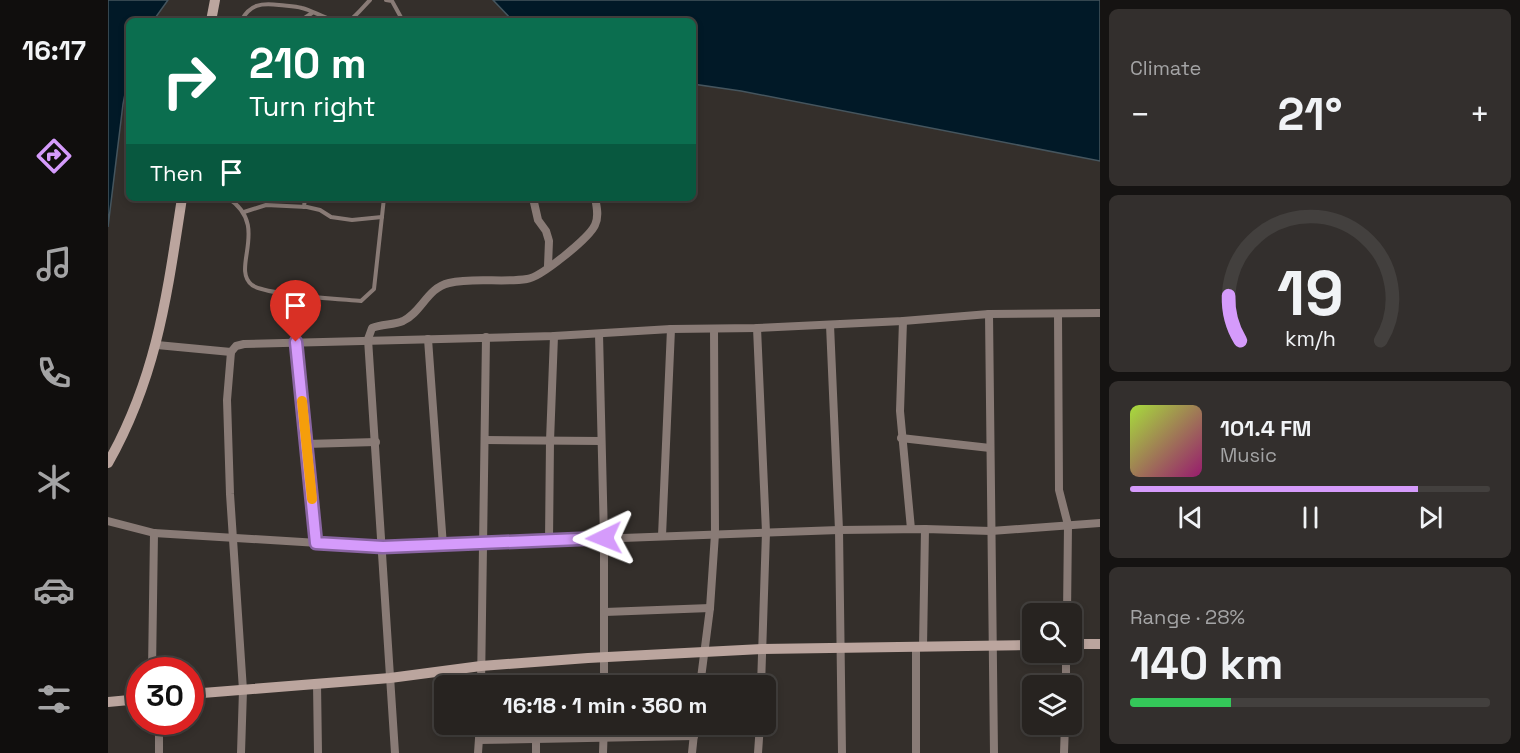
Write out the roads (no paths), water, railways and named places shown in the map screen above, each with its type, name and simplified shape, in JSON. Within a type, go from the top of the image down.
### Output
[{"type":"main road","points":[[212,18],[215,0]]},
{"type":"main road","points":[[108,463],[128,427],[142,393],[157,345],[182,201]]},
{"type":"main road","points":[[1082,644],[1100,644]]},
{"type":"main road","points":[[204,693],[390,678],[481,666],[604,657],[762,649],[1022,645]]},
{"type":"main road","points":[[108,702],[126,700]]},
{"type":"street","points":[[534,201],[538,220],[546,231],[549,242],[548,266]]},
{"type":"street","points":[[396,753],[368,339],[372,328],[403,321],[415,312],[435,288],[448,283],[530,279],[575,248],[595,225],[596,201]]},
{"type":"street","points":[[241,753],[243,690],[226,399],[231,352],[236,346],[368,339],[554,336],[671,329],[830,325],[989,314],[1100,312]]},
{"type":"street","points":[[989,314],[994,753]]},
{"type":"street","points":[[1058,314],[1059,490],[1068,525],[1067,603]]},
{"type":"street","points":[[903,321],[901,438],[911,529]]},
{"type":"street","points":[[830,325],[839,530],[842,753]]},
{"type":"street","points":[[757,328],[766,532],[761,675]]},
{"type":"street","points":[[662,536],[671,329]]},
{"type":"street","points":[[702,675],[710,608],[715,534],[714,329]]},
{"type":"street","points":[[599,334],[604,538],[604,675]]},
{"type":"street","points":[[549,541],[554,336]]},
{"type":"street","points":[[481,675],[486,337]]},
{"type":"street","points":[[428,339],[443,546]]},
{"type":"street","points":[[296,342],[316,543]]},
{"type":"street","points":[[157,345],[231,352]]},
{"type":"street","points":[[901,438],[990,448]]},
{"type":"street","points":[[485,440],[601,441]]},
{"type":"street","points":[[306,444],[376,442]]},
{"type":"street","points":[[108,521],[154,533],[383,547],[839,530],[991,531],[1100,524]]},
{"type":"street","points":[[916,753],[925,529]]},
{"type":"street","points":[[152,657],[154,533]]},
{"type":"street","points":[[605,612],[710,608]]},
{"type":"street","points":[[317,683],[318,753]]},
{"type":"street","points":[[159,735],[159,753]]},
{"type":"street","points":[[478,753],[479,735]]},
{"type":"street","points":[[603,735],[603,753]]},
{"type":"street","points":[[759,753],[760,735]]},
{"type":"street","points":[[1064,753],[1065,735]]},
{"type":"street","points":[[479,740],[694,736],[692,753]]},
{"type":"street","points":[[536,739],[536,753]]},
{"type":"lane","points":[[353,18],[370,0]]},
{"type":"lane","points":[[386,0],[392,2],[400,18]]},
{"type":"lane","points":[[243,18],[253,6],[261,3],[303,8],[321,18]]},
{"type":"lane","points":[[304,18],[313,12]]},
{"type":"lane","points":[[232,201],[244,212],[249,226],[245,267],[250,284],[267,291],[361,301],[374,289],[384,201]]},
{"type":"lane","points":[[304,207],[305,201]]},
{"type":"lane","points":[[244,212],[266,205],[304,207],[320,210],[331,217],[352,220],[382,217]]},
{"type":"water","points":[[108,0],[168,0],[155,18],[126,18],[126,89],[108,227]]},
{"type":"water","points":[[493,0],[1100,0],[1100,161],[741,91],[696,84],[696,18],[510,18]]}]
